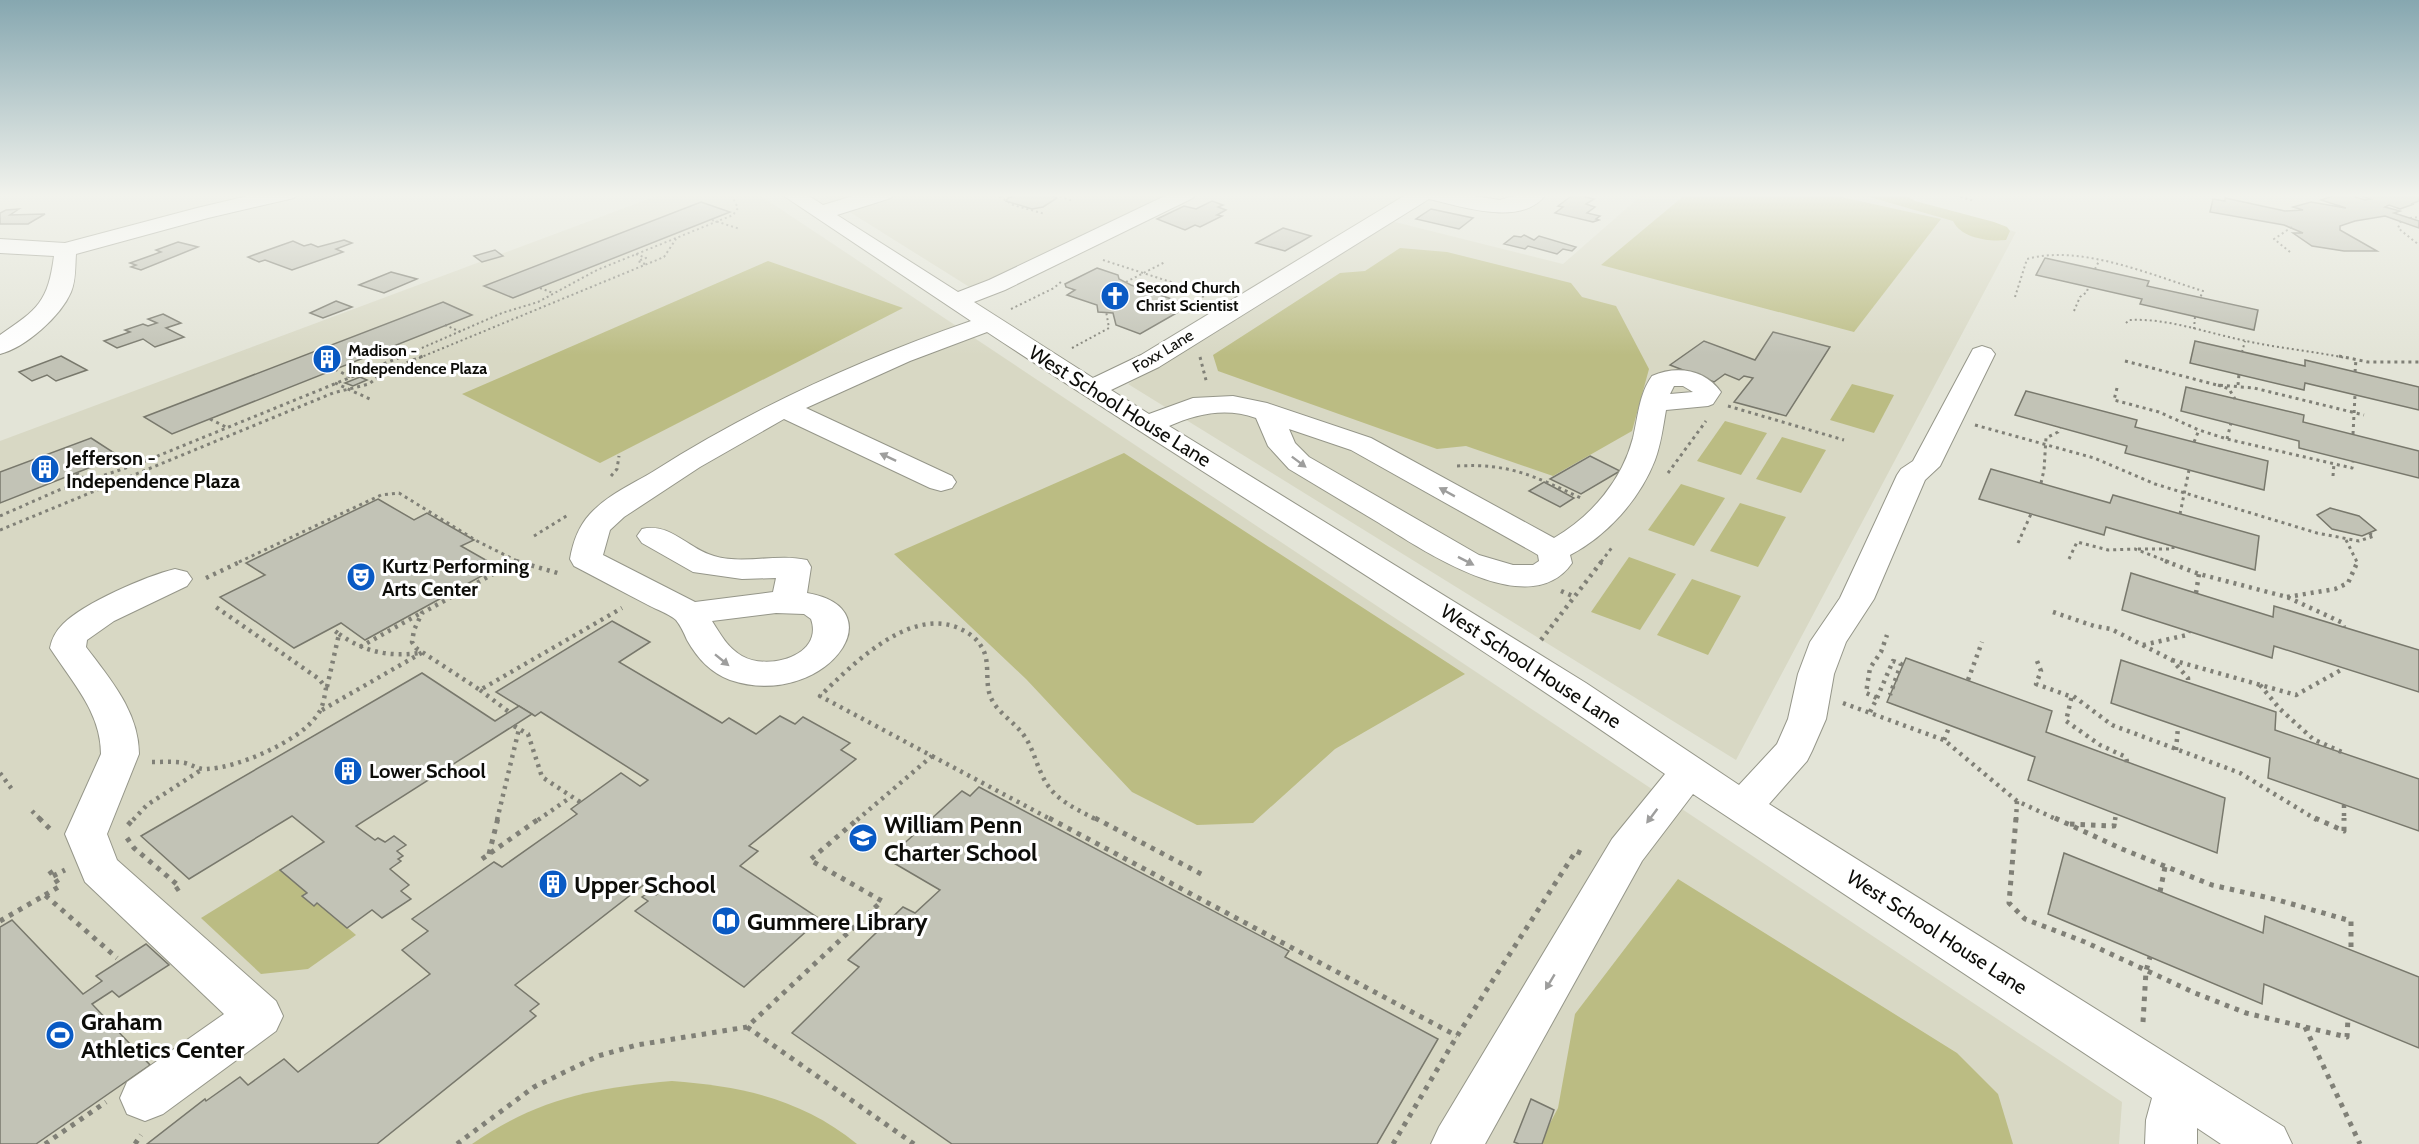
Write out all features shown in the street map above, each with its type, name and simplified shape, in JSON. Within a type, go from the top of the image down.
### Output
[{"type":"street","points":[[23,247],[66,250],[75,247]]},
{"type":"street","name":"West School House Lane","points":[[873,247],[956,301],[996,318],[1091,389],[1518,657],[1742,807],[2266,1144]]},
{"type":"street","points":[[956,301],[997,285],[1076,247]]},
{"type":"street","name":"Foxx Lane","points":[[1091,389],[1150,361],[1334,247]]},
{"type":"street","points":[[0,346],[22,331],[51,305],[62,283],[66,250]]},
{"type":"street","points":[[689,613],[788,602],[807,603],[820,608],[829,618],[832,632],[828,644],[806,665],[772,675],[737,670],[720,660],[689,613],[586,559],[588,543],[596,527],[607,515],[673,470],[783,408],[891,358],[996,318]]},
{"type":"street","points":[[1742,807],[1793,751],[1807,719],[1816,674],[1828,642],[1857,599],[1912,475],[1925,466],[1982,354]]},
{"type":"street","points":[[1552,551],[1567,545],[1588,531],[1633,475],[1646,445],[1655,403]]},
{"type":"street","points":[[1148,425],[1183,409],[1210,404],[1244,405],[1268,413],[1361,444],[1545,544],[1556,558],[1553,567],[1537,573],[1494,573],[1467,562],[1299,463],[1282,446],[1268,413]]},
{"type":"street","points":[[783,408],[941,482]]},
{"type":"street","points":[[653,536],[705,565],[742,569],[795,567],[788,602]]},
{"type":"street","points":[[145,1098],[259,1016],[99,870],[86,834],[120,754],[122,741],[118,725],[68,648],[70,638],[92,620],[190,578]]},
{"type":"street","points":[[1457,1144],[1616,869],[1654,813],[1690,771]]},
{"type":"street","points":[[2170,1144],[2172,1120],[2180,1089]]},
{"type":"path","points":[[0,516],[58,490],[132,466],[226,428],[502,313],[532,304],[580,278],[650,247]]},
{"type":"path","points":[[0,530],[333,393],[369,384],[384,372],[664,257],[670,247]]},
{"type":"path","points":[[2284,247],[2290,252]]},
{"type":"path","points":[[637,252],[646,258],[638,261],[646,265]]},
{"type":"path","points":[[2015,297],[2024,280],[2022,272],[2027,259],[2067,255],[2099,261],[2203,291],[2200,298]]},
{"type":"path","points":[[1096,264],[1105,259],[1208,294],[1182,308]]},
{"type":"path","points":[[2095,269],[2099,261]]},
{"type":"path","points":[[1126,282],[1165,262]]},
{"type":"path","points":[[996,318],[1054,288],[1069,277]]},
{"type":"path","points":[[2074,311],[2078,300],[2087,292],[2088,287]]},
{"type":"path","points":[[540,288],[554,293]]},
{"type":"path","points":[[1064,352],[1109,328],[1106,311]]},
{"type":"path","points":[[2194,329],[2195,316]]},
{"type":"path","points":[[2126,323],[2129,320],[2145,319],[2245,341],[2299,348],[2356,360],[2380,363],[2419,362]]},
{"type":"path","points":[[445,326],[460,332]]},
{"type":"path","points":[[2242,352],[2245,341]]},
{"type":"path","points":[[2355,372],[2356,360]]},
{"type":"path","points":[[2126,361],[2217,384],[2229,389],[2235,399]]},
{"type":"path","points":[[335,369],[358,378]]},
{"type":"path","points":[[2238,386],[2239,374]]},
{"type":"path","points":[[364,381],[369,384]]},
{"type":"path","points":[[335,383],[372,400]]},
{"type":"path","points":[[2217,384],[2238,386],[2364,415]]},
{"type":"path","points":[[2117,388],[2114,400],[2159,412],[2199,430],[2227,439],[2352,468],[2353,462]]},
{"type":"path","points":[[2353,434],[2355,395]]},
{"type":"path","points":[[1719,403],[1845,440]]},
{"type":"path","points":[[210,419],[226,428]]},
{"type":"path","points":[[2227,439],[2231,423]]},
{"type":"path","points":[[1982,427],[2094,458],[2148,482],[2346,540],[2368,540],[2374,536],[2368,533]]},
{"type":"path","points":[[2041,483],[2046,466],[2044,444],[2050,435],[2058,432],[2060,428]]},
{"type":"path","points":[[2194,442],[2199,430]]},
{"type":"path","points":[[605,482],[617,469],[619,456]]},
{"type":"path","points":[[2333,476],[2334,463]]},
{"type":"path","points":[[1448,467],[1486,464],[1506,466],[1547,480],[1587,501]]},
{"type":"path","points":[[2180,514],[2189,470]]},
{"type":"path","points":[[76,473],[87,480]]},
{"type":"path","points":[[190,578],[381,495],[394,492],[503,552],[516,562],[544,572],[563,575]]},
{"type":"path","points":[[534,536],[571,513]]},
{"type":"path","points":[[2018,543],[2031,514]]},
{"type":"path","points":[[2287,597],[2316,594],[2348,584],[2357,563],[2346,540]]},
{"type":"path","points":[[2069,559],[2077,542],[2108,550],[2173,549],[2174,547]]},
{"type":"path","points":[[2135,549],[2199,574],[2287,597],[2343,623],[2344,627]]},
{"type":"path","points":[[358,648],[516,562]]},
{"type":"path","points":[[2196,593],[2199,574]]},
{"type":"path","points":[[613,602],[633,613]]},
{"type":"path","points":[[213,605],[319,679],[326,688]]},
{"type":"path","points":[[480,690],[623,608]]},
{"type":"path","points":[[2053,612],[2094,626],[2111,629],[2172,660],[2296,695],[2341,670],[2340,667]]},
{"type":"path","points":[[422,613],[414,630],[412,642],[509,712]]},
{"type":"path","points":[[1205,876],[1061,801],[1048,787],[1032,748],[1022,732],[995,707],[987,685],[986,654],[981,645],[960,628],[936,623],[912,627],[879,647],[834,682],[820,696],[1457,1036]]},
{"type":"path","points":[[2143,645],[2187,635],[2188,631]]},
{"type":"path","points":[[321,711],[327,698],[326,688],[337,633],[358,648],[375,654],[423,652]]},
{"type":"path","points":[[1877,698],[1866,693],[1867,679],[1887,634]]},
{"type":"path","points":[[1968,680],[1982,642]]},
{"type":"path","points":[[124,828],[147,805],[201,770],[248,759],[270,751],[298,735],[321,711],[423,652]]},
{"type":"path","points":[[2172,660],[2188,678],[2188,682]]},
{"type":"path","points":[[1870,712],[1893,661],[1901,664],[1890,695]]},
{"type":"path","points":[[2037,661],[2041,671],[2036,684],[2072,697],[2072,694],[2112,725],[2240,773],[2322,823],[2344,831],[2344,805]]},
{"type":"path","points":[[2259,684],[2280,709],[2313,739],[2344,753]]},
{"type":"path","points":[[2072,697],[2066,721],[2100,745],[2126,757],[2127,762]]},
{"type":"path","points":[[1860,708],[1944,741],[2017,801],[2165,867],[2212,885],[2278,900],[2351,921],[2350,950]]},
{"type":"path","points":[[1944,741],[1950,725]]},
{"type":"path","points":[[489,854],[517,727],[528,734],[542,777],[580,802]]},
{"type":"path","points":[[2176,750],[2178,727]]},
{"type":"path","points":[[457,1144],[535,1085],[580,1064],[621,1049],[686,1035],[717,1035],[747,1027],[882,901],[810,860],[932,756]]},
{"type":"path","points":[[143,763],[172,761],[201,770]]},
{"type":"path","points":[[0,773],[14,792]]},
{"type":"path","points":[[482,859],[571,797]]},
{"type":"path","points":[[2017,801],[2009,903],[2025,919],[2085,942],[2146,971],[2246,1013],[2347,1037],[2348,1018]]},
{"type":"path","points":[[32,812],[56,835]]},
{"type":"path","points":[[2066,823],[2114,826],[2116,814]]},
{"type":"path","points":[[123,821],[127,838],[134,848],[180,887],[142,909]]},
{"type":"path","points":[[1393,1144],[1457,1036],[1576,851],[1616,869]]},
{"type":"path","points":[[2160,892],[2165,867]]},
{"type":"path","points":[[0,921],[60,886],[49,870]]},
{"type":"path","points":[[53,876],[65,870]]},
{"type":"path","points":[[45,895],[117,958]]},
{"type":"path","points":[[2143,1031],[2146,971],[2150,957]]},
{"type":"path","points":[[747,1027],[914,1144]]},
{"type":"path","points":[[2305,1027],[2360,1144]]},
{"type":"path","points":[[45,1144],[107,1101],[145,1098]]},
{"type":"shaded area","name":"William Penn Charter School","points":[[519,247],[838,247],[2122,1102],[2119,1144],[0,1144],[0,441]]},
{"type":"shaded area","points":[[906,247],[1073,247],[979,293]]},
{"type":"shaded area","points":[[1348,247],[1497,247],[1563,264],[1582,247],[2008,247],[1736,760],[1128,384]]},
{"type":"green space","points":[[1622,247],[1919,247],[1854,332],[1601,265]]},
{"type":"green space","points":[[1400,248],[1447,252],[1571,283],[1582,297],[1616,306],[1649,369],[1632,431],[1553,476],[1466,446],[1437,449],[1218,371],[1213,355],[1340,273],[1365,271]]},
{"type":"green space","points":[[768,261],[903,308],[600,463],[462,394]]},
{"type":"green space","points":[[1852,384],[1894,395],[1874,433],[1830,420]]},
{"type":"green space","points":[[1725,421],[1767,433],[1741,475],[1697,461]]},
{"type":"green space","points":[[1782,437],[1826,450],[1801,493],[1756,479]]},
{"type":"green space","points":[[1124,453],[1465,674],[1335,749],[1253,823],[1197,825],[1132,792],[1026,679],[894,554]]},
{"type":"green space","points":[[1681,484],[1725,498],[1694,546],[1648,530]]},
{"type":"green space","points":[[1740,503],[1786,517],[1758,567],[1710,551]]},
{"type":"green space","points":[[1629,557],[1676,574],[1640,630],[1591,612]]},
{"type":"green space","points":[[1692,579],[1741,596],[1708,655],[1657,635]]},
{"type":"green space","points":[[280,869],[356,935],[308,969],[261,974],[201,918]]},
{"type":"green space","points":[[1678,879],[1957,1053],[1998,1094],[2013,1144],[1539,1144],[1558,1108],[1575,1014]]},
{"type":"green space","points":[[672,1081],[746,1091],[770,1098],[815,1116],[857,1144],[472,1144],[520,1116],[568,1098],[617,1087]]},
{"type":"building","points":[[163,247],[197,247],[141,270],[131,267],[136,265],[130,263],[161,252],[156,250]]},
{"type":"building","points":[[275,247],[340,247],[336,249],[343,252],[292,270],[265,260],[259,262],[248,257]]},
{"type":"building","points":[[584,247],[641,247],[513,298],[484,286]]},
{"type":"building","points":[[1272,247],[1291,247],[1285,251]]},
{"type":"building","points":[[1533,247],[1576,247],[1572,251],[1563,249],[1557,254]]},
{"type":"building","points":[[2321,247],[2371,247],[2377,251],[2344,251]]},
{"type":"building","points":[[495,250],[503,256],[482,262],[474,256]]},
{"type":"building","points":[[2045,258],[2149,281],[2147,286],[2258,310],[2254,330],[2140,304],[2142,299],[2036,275]]},
{"type":"building","points":[[1097,268],[1118,275],[1119,279],[1131,285],[1186,304],[1175,310],[1180,311],[1140,334],[1116,325],[1113,313],[1098,312],[1097,305],[1067,295],[1075,290],[1066,287],[1065,284]]},
{"type":"building","points":[[391,272],[417,279],[384,293],[359,285]]},
{"type":"building","points":[[336,301],[352,307],[323,318],[310,313]]},
{"type":"building","name":"Madison - Independence Plaza","points":[[443,302],[472,315],[172,434],[144,417]]},
{"type":"building","points":[[163,314],[181,323],[166,328],[184,337],[155,347],[143,339],[117,348],[104,341],[130,332],[125,330],[143,324],[148,326],[157,323],[148,319]]},
{"type":"building","points":[[1773,332],[1830,347],[1786,416],[1734,402],[1753,378],[1744,376],[1739,380],[1725,374],[1714,382],[1670,365],[1704,341],[1755,360]]},
{"type":"building","points":[[2195,341],[2305,366],[2305,360],[2419,387],[2419,410],[2305,383],[2304,390],[2190,363]]},
{"type":"building","points":[[61,356],[87,370],[56,381],[47,375],[32,381],[19,372]]},
{"type":"building","points":[[360,377],[367,380],[353,386],[345,383]]},
{"type":"building","points":[[2186,387],[2304,415],[2303,422],[2419,451],[2419,478],[2299,448],[2299,441],[2181,411]]},
{"type":"building","points":[[2026,391],[2137,420],[2135,427],[2268,461],[2264,490],[2125,453],[2127,446],[2015,415]]},
{"type":"building","name":"Jefferson - Independence Plaza","points":[[91,438],[119,456],[0,503],[0,472]]},
{"type":"building","points":[[1590,456],[1620,471],[1581,494],[1550,479]]},
{"type":"building","points":[[1991,469],[2110,503],[2113,495],[2259,536],[2255,570],[2106,527],[2104,535],[1979,499]]},
{"type":"building","points":[[1544,482],[1574,498],[1560,507],[1529,491]]},
{"type":"building","points":[[378,499],[414,520],[427,513],[474,540],[461,546],[498,567],[365,640],[341,623],[294,648],[220,597],[265,575],[246,563]]},
{"type":"building","points":[[2330,508],[2359,516],[2376,530],[2362,536],[2332,529],[2317,515]]},
{"type":"building","points":[[2131,573],[2273,617],[2274,606],[2419,650],[2419,692],[2274,646],[2272,658],[2122,610]]},
{"type":"building","name":"Upper School","points":[[612,621],[650,642],[619,662],[722,723],[729,718],[756,734],[780,716],[795,724],[803,717],[850,743],[841,750],[856,759],[749,846],[758,851],[740,866],[820,919],[744,987],[635,911],[648,901],[642,897],[651,891],[656,895],[663,889],[650,880],[515,985],[539,1004],[530,1011],[536,1016],[377,1144],[147,1144],[205,1099],[206,1101],[240,1077],[248,1085],[284,1059],[298,1072],[430,974],[402,950],[428,931],[412,919],[494,862],[502,867],[577,814],[571,809],[621,773],[640,786],[648,780],[541,712],[535,716],[496,692]]},
{"type":"building","points":[[1906,658],[2052,711],[2046,732],[2225,798],[2217,853],[2028,780],[2035,757],[1887,702]]},
{"type":"building","points":[[2121,660],[2276,712],[2275,730],[2419,779],[2419,831],[2268,778],[2270,758],[2111,703]]},
{"type":"building","name":"Lower School","points":[[422,673],[495,721],[519,706],[532,714],[356,826],[375,840],[378,838],[385,842],[394,836],[406,845],[397,851],[403,856],[398,859],[401,861],[390,869],[409,885],[401,891],[411,899],[382,918],[372,910],[347,928],[317,903],[314,906],[302,896],[307,893],[280,870],[324,842],[292,816],[189,879],[141,836]]},
{"type":"building","points":[[979,787],[1289,951],[1285,957],[1438,1039],[1377,1144],[952,1144],[792,1033],[859,967],[848,960],[903,907],[915,913],[940,890],[887,859],[962,791],[970,796]]},
{"type":"building","points":[[2064,853],[2263,933],[2265,916],[2419,977],[2419,1048],[2264,984],[2262,1004],[2048,914]]},
{"type":"building","name":"Graham Athletics Center","points":[[12,920],[83,994],[102,981],[96,976],[146,944],[169,965],[119,997],[112,991],[92,1004],[150,1065],[36,1144],[0,1144],[0,927]]},
{"type":"building","points":[[1531,1099],[1554,1110],[1542,1144],[1519,1144],[1514,1142]]},
{"type":"place","name":"Second Church Christ Scientist","points":[[1115,296]]},
{"type":"place","name":"Madison - Independence Plaza","points":[[327,359]]},
{"type":"place","name":"Jefferson - Independence Plaza","points":[[45,469]]},
{"type":"place","name":"Kurtz Performing Arts Center","points":[[361,577]]},
{"type":"place","name":"Lower School","points":[[348,771]]},
{"type":"place","name":"William Penn Charter School","points":[[863,838]]},
{"type":"place","name":"Upper School","points":[[553,884]]},
{"type":"place","name":"Gummere Library","points":[[726,921]]},
{"type":"place","name":"Graham Athletics Center","points":[[60,1035]]}]
